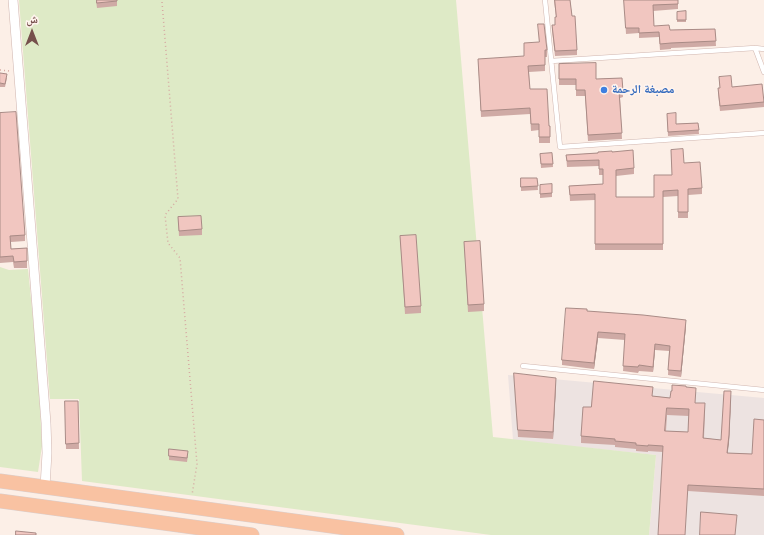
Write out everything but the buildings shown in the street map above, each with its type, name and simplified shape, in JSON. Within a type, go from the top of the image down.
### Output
[{"type":"main road","points":[[0,481],[397,535]]},
{"type":"main road","points":[[0,501],[252,535]]},
{"type":"street","points":[[12,0],[46,423],[47,453],[45,487]]},
{"type":"lane","points":[[545,0],[560,147],[764,132]]},
{"type":"lane","points":[[552,61],[756,48],[764,49]]},
{"type":"lane","points":[[756,48],[764,72]]},
{"type":"lane","points":[[524,366],[764,390]]},
{"type":"path","points":[[162,2],[178,199],[165,215],[168,243],[180,258],[197,464],[190,507]]},
{"type":"shaded area","points":[[508,375],[764,398],[764,535],[649,535],[656,455],[513,440]]},
{"type":"green space","points":[[19,0],[456,0],[493,437],[656,455],[649,535],[491,535],[82,481],[79,399],[50,399]]},
{"type":"green space","points":[[0,267],[9,270],[28,269],[38,368],[42,446],[38,472],[0,467]]},
{"type":"place","name":"مصبغة الرحمة","points":[[604,90]]}]
